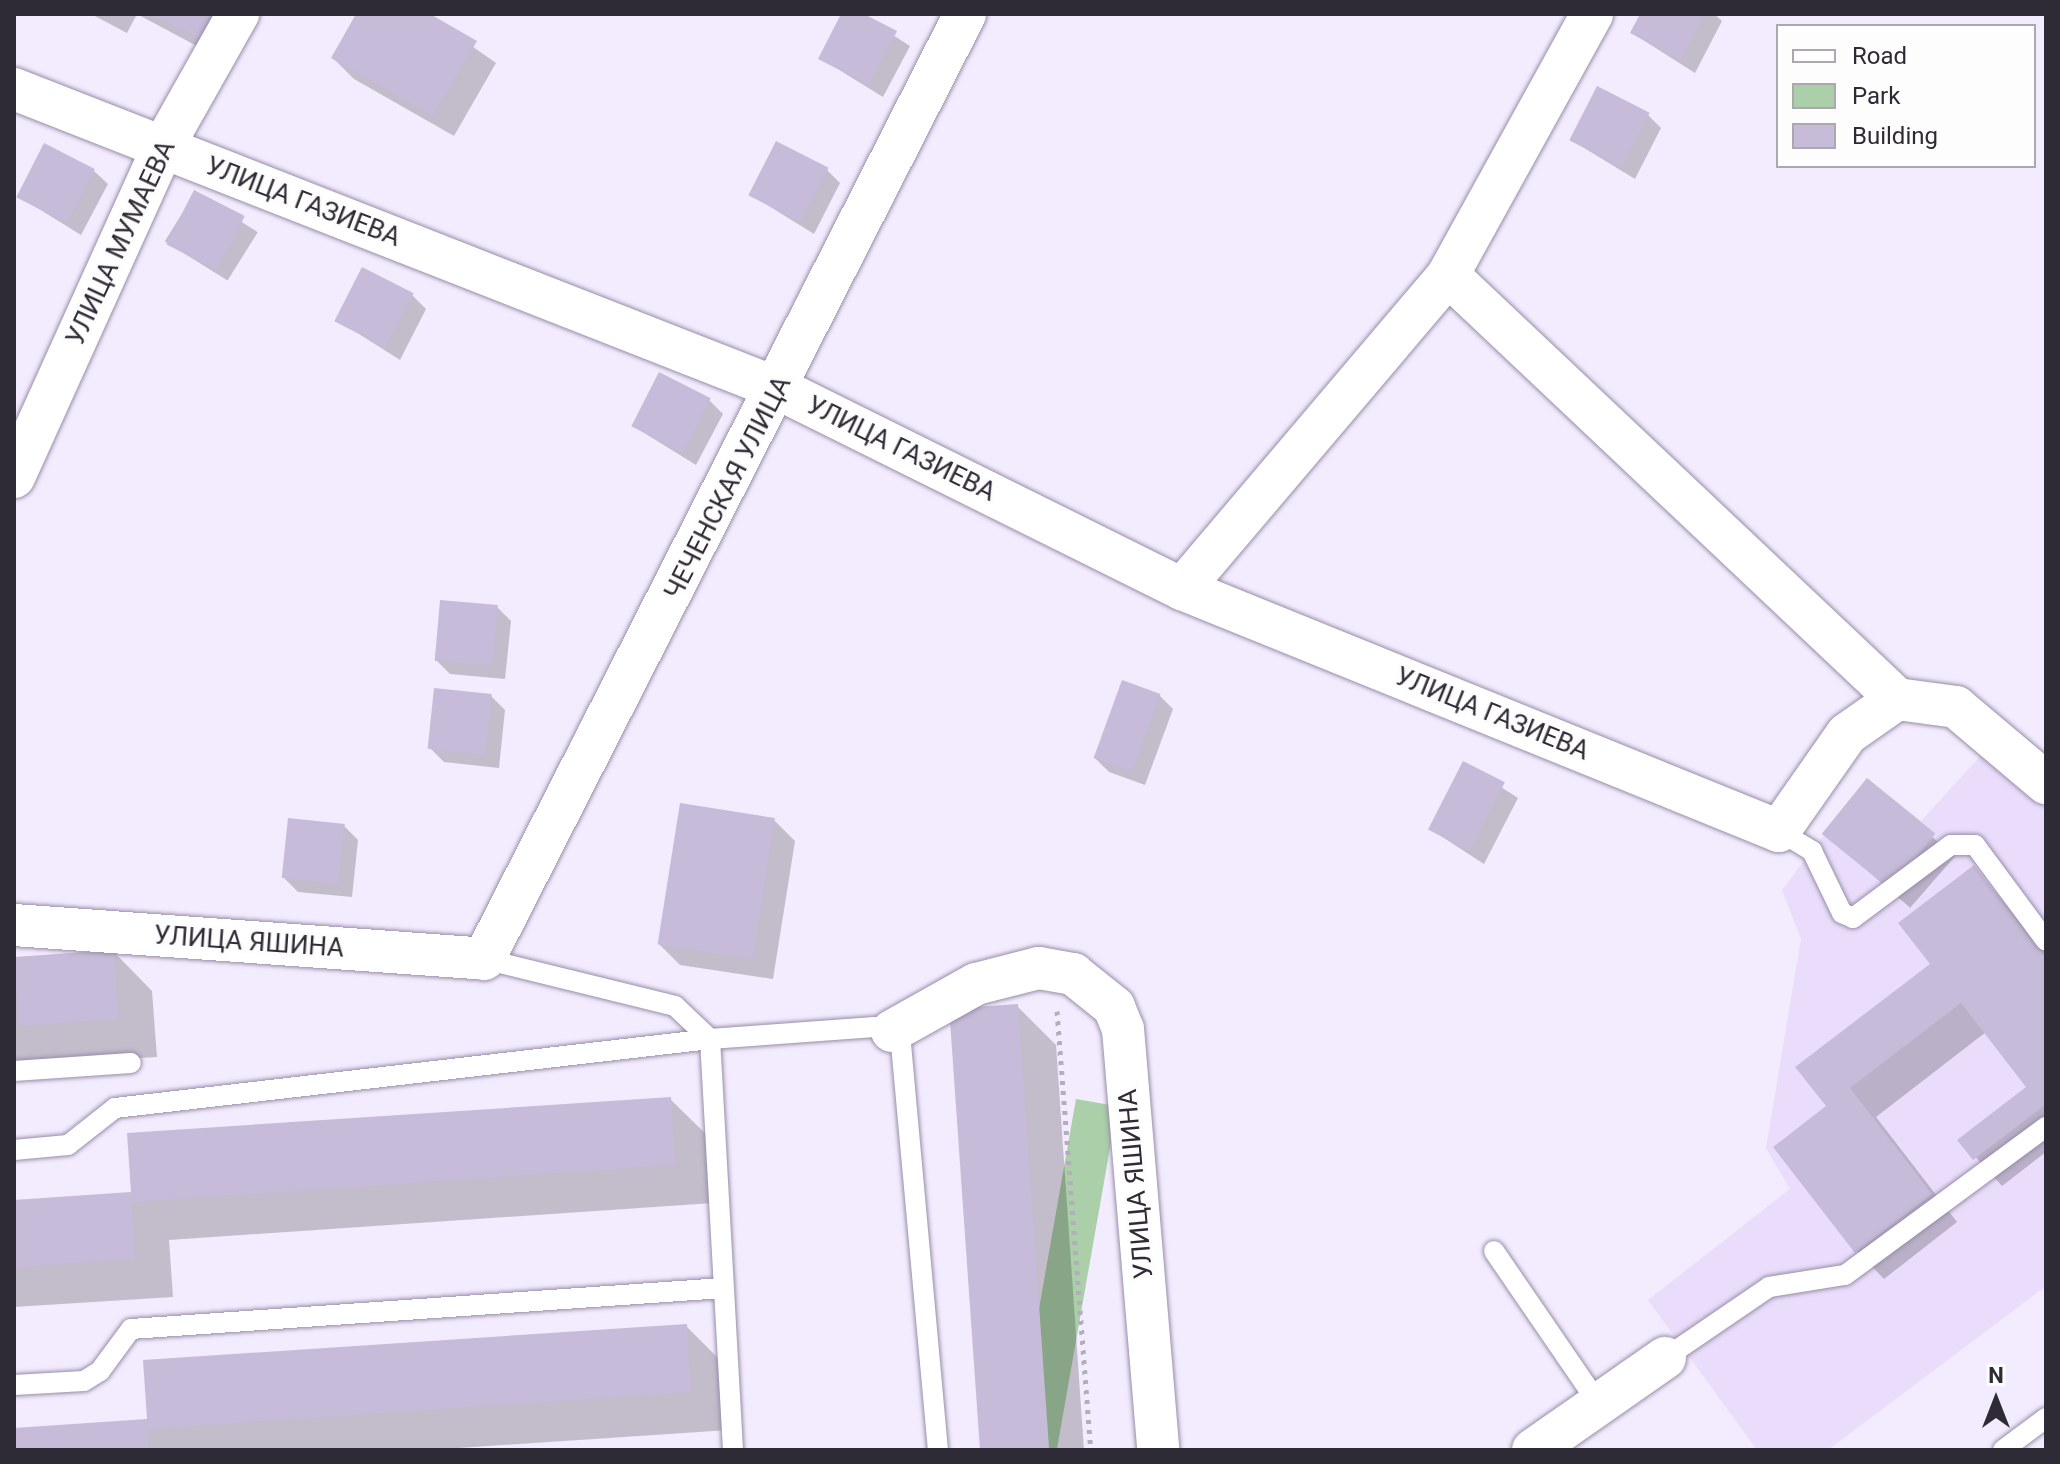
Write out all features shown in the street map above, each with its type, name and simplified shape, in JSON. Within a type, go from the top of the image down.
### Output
[{"type":"street","name":"УЛИЦА МУМАЕВА","points":[[14,477],[163,147],[238,14]]},
{"type":"street","name":"ЧЕЧЕНСКАЯ УЛИЦА","points":[[484,959],[779,389],[965,14]]},
{"type":"street","points":[[1182,589],[1448,275],[1592,14]]},
{"type":"street","name":"УЛИЦА ГАЗИЕВА","points":[[14,89],[779,389],[1182,589],[1779,831]]},
{"type":"street","points":[[1448,275],[1897,699],[1956,707],[2046,783]]},
{"type":"street","points":[[1779,831],[1847,734],[1897,699]]},
{"type":"street","name":"УЛИЦА ЯШИНА","points":[[14,925],[484,959]]},
{"type":"street","points":[[892,1031],[976,984],[1047,983]]},
{"type":"street","name":"УЛИЦА ЯШИНА","points":[[1047,983],[1098,989],[1123,1029],[1158,1450]]},
{"type":"street","points":[[1542,1448],[1598,1403],[1665,1358]]},
{"type":"lane","points":[[1779,831],[1812,851],[1842,913],[1853,918],[1951,845],[1975,845],[2046,941]]},
{"type":"lane","points":[[484,959],[675,1006],[710,1039],[733,1450]]},
{"type":"lane","points":[[14,1150],[68,1145],[115,1108],[710,1039],[892,1031],[901,1044],[938,1450]]},
{"type":"lane","points":[[14,1071],[131,1063]]},
{"type":"lane","points":[[1665,1358],[1769,1287],[1845,1275],[2046,1127]]},
{"type":"lane","points":[[1494,1251],[1598,1403]]},
{"type":"lane","points":[[14,1385],[84,1381],[100,1371],[131,1329],[724,1288]]},
{"type":"lane","points":[[2003,1450],[2046,1418]]},
{"type":"path","points":[[1047,983],[1091,1450]]},
{"type":"shaded area","points":[[1985,751],[2046,809],[2046,1286],[1828,1450],[1757,1450],[1648,1300],[1790,1189],[1766,1148],[1801,939],[1782,890],[1867,778],[1921,821]]},
{"type":"green space","points":[[1076,1099],[1117,1106],[1057,1450],[1015,1446]]},
{"type":"building","points":[[151,14],[213,14],[200,39]]},
{"type":"building","points":[[356,14],[430,14],[477,41],[433,116],[331,58]]},
{"type":"building","points":[[841,14],[864,14],[897,31],[869,85],[818,59]]},
{"type":"building","points":[[1640,14],[1705,14],[1681,60],[1630,33]]},
{"type":"building","points":[[1597,86],[1650,113],[1622,167],[1569,140]]},
{"type":"building","points":[[776,141],[829,168],[801,222],[748,195]]},
{"type":"building","points":[[44,143],[95,169],[67,223],[16,197]]},
{"type":"building","points":[[194,190],[245,216],[217,270],[166,244]]},
{"type":"building","points":[[362,267],[414,293],[386,348],[334,321]]},
{"type":"building","points":[[659,372],[711,398],[683,453],[631,426]]},
{"type":"building","points":[[440,600],[498,605],[492,666],[435,661]]},
{"type":"building","points":[[1122,680],[1161,694],[1132,772],[1094,758]]},
{"type":"building","points":[[434,688],[492,694],[485,755],[428,749]]},
{"type":"building","points":[[1463,761],[1505,782],[1470,851],[1428,830]]},
{"type":"building","points":[[1867,778],[1935,833],[1890,889],[1822,834]]},
{"type":"building","points":[[680,803],[775,818],[752,959],[658,944]]},
{"type":"building","points":[[288,818],[345,824],[338,884],[282,878]]},
{"type":"building","points":[[1974,865],[2046,958],[2046,1104],[1973,1160],[1957,1140],[2026,1087],[1961,1003],[1850,1088],[1932,1194],[1855,1253],[1773,1147],[1826,1106],[1795,1067],[1930,964],[1898,923]]},
{"type":"building","points":[[114,950],[119,1019],[19,1026],[14,957]]},
{"type":"building","points":[[1018,1004],[1049,1450],[980,1450],[949,1009]]},
{"type":"building","points":[[671,1097],[675,1165],[132,1202],[135,1259],[14,1267],[14,1200],[131,1192],[127,1133]]},
{"type":"building","points":[[687,1324],[691,1392],[147,1429],[149,1450],[14,1450],[14,1428],[147,1419],[143,1360]]}]
